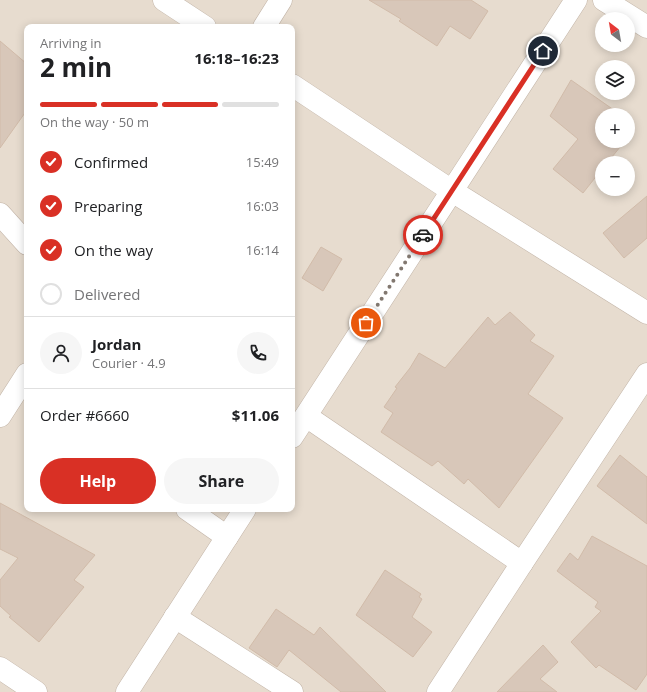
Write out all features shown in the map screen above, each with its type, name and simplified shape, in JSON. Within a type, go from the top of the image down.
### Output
[{"type":"street","points":[[164,0],[200,24]]},
{"type":"street","points":[[266,24],[281,0]]},
{"type":"street","points":[[295,432],[576,0]]},
{"type":"street","points":[[604,0],[647,27]]},
{"type":"street","points":[[295,87],[452,191],[647,313]]},
{"type":"street","points":[[0,214],[24,241]]},
{"type":"street","points":[[438,692],[647,374]]},
{"type":"street","points":[[0,416],[21,396],[24,385]]},
{"type":"street","points":[[306,416],[522,563]]},
{"type":"street","points":[[191,512],[227,536]]},
{"type":"street","points":[[127,692],[243,512]]},
{"type":"street","points":[[175,617],[292,692]]},
{"type":"street","points":[[0,668],[36,692]]},
{"type":"shaded area","points":[[0,0],[647,0],[647,692],[0,692]]},
{"type":"building","points":[[369,0],[471,0],[488,11],[470,39],[450,26],[437,46],[399,21],[401,19]]},
{"type":"building","points":[[0,41],[24,61],[24,114],[0,148]]},
{"type":"building","points":[[571,80],[595,97],[595,100],[600,100],[611,108],[595,108],[595,148],[619,148],[613,156],[595,156],[595,178],[583,193],[553,169],[578,139],[550,116]]},
{"type":"building","points":[[647,196],[647,238],[624,258],[603,233]]},
{"type":"building","points":[[321,247],[342,259],[323,291],[302,278]]},
{"type":"building","points":[[510,312],[535,335],[530,341],[554,356],[528,394],[563,418],[499,508],[468,479],[464,484],[438,461],[432,466],[381,432],[393,413],[384,407],[397,388],[395,387],[410,368],[419,353],[445,368],[488,317],[495,325]]},
{"type":"building","points":[[620,455],[647,477],[647,524],[597,486]]},
{"type":"building","points":[[0,503],[95,555],[74,580],[84,587],[39,642],[9,617],[11,616],[0,606],[0,580],[18,558],[0,549]]},
{"type":"building","points":[[592,536],[647,566],[647,674],[636,690],[599,665],[596,668],[571,642],[601,611],[595,607],[598,602],[557,571],[570,553],[578,560]]},
{"type":"building","points":[[385,570],[421,594],[419,597],[422,599],[412,617],[432,632],[413,657],[356,615]]},
{"type":"building","points":[[276,609],[314,635],[320,627],[386,692],[341,692],[289,650],[277,667],[249,648]]},
{"type":"building","points":[[543,645],[558,662],[540,679],[557,692],[497,692]]},
{"type":"way so far","points":[[366,323],[423,235]]},
{"type":"route","points":[[423,235],[543,51]]}]
